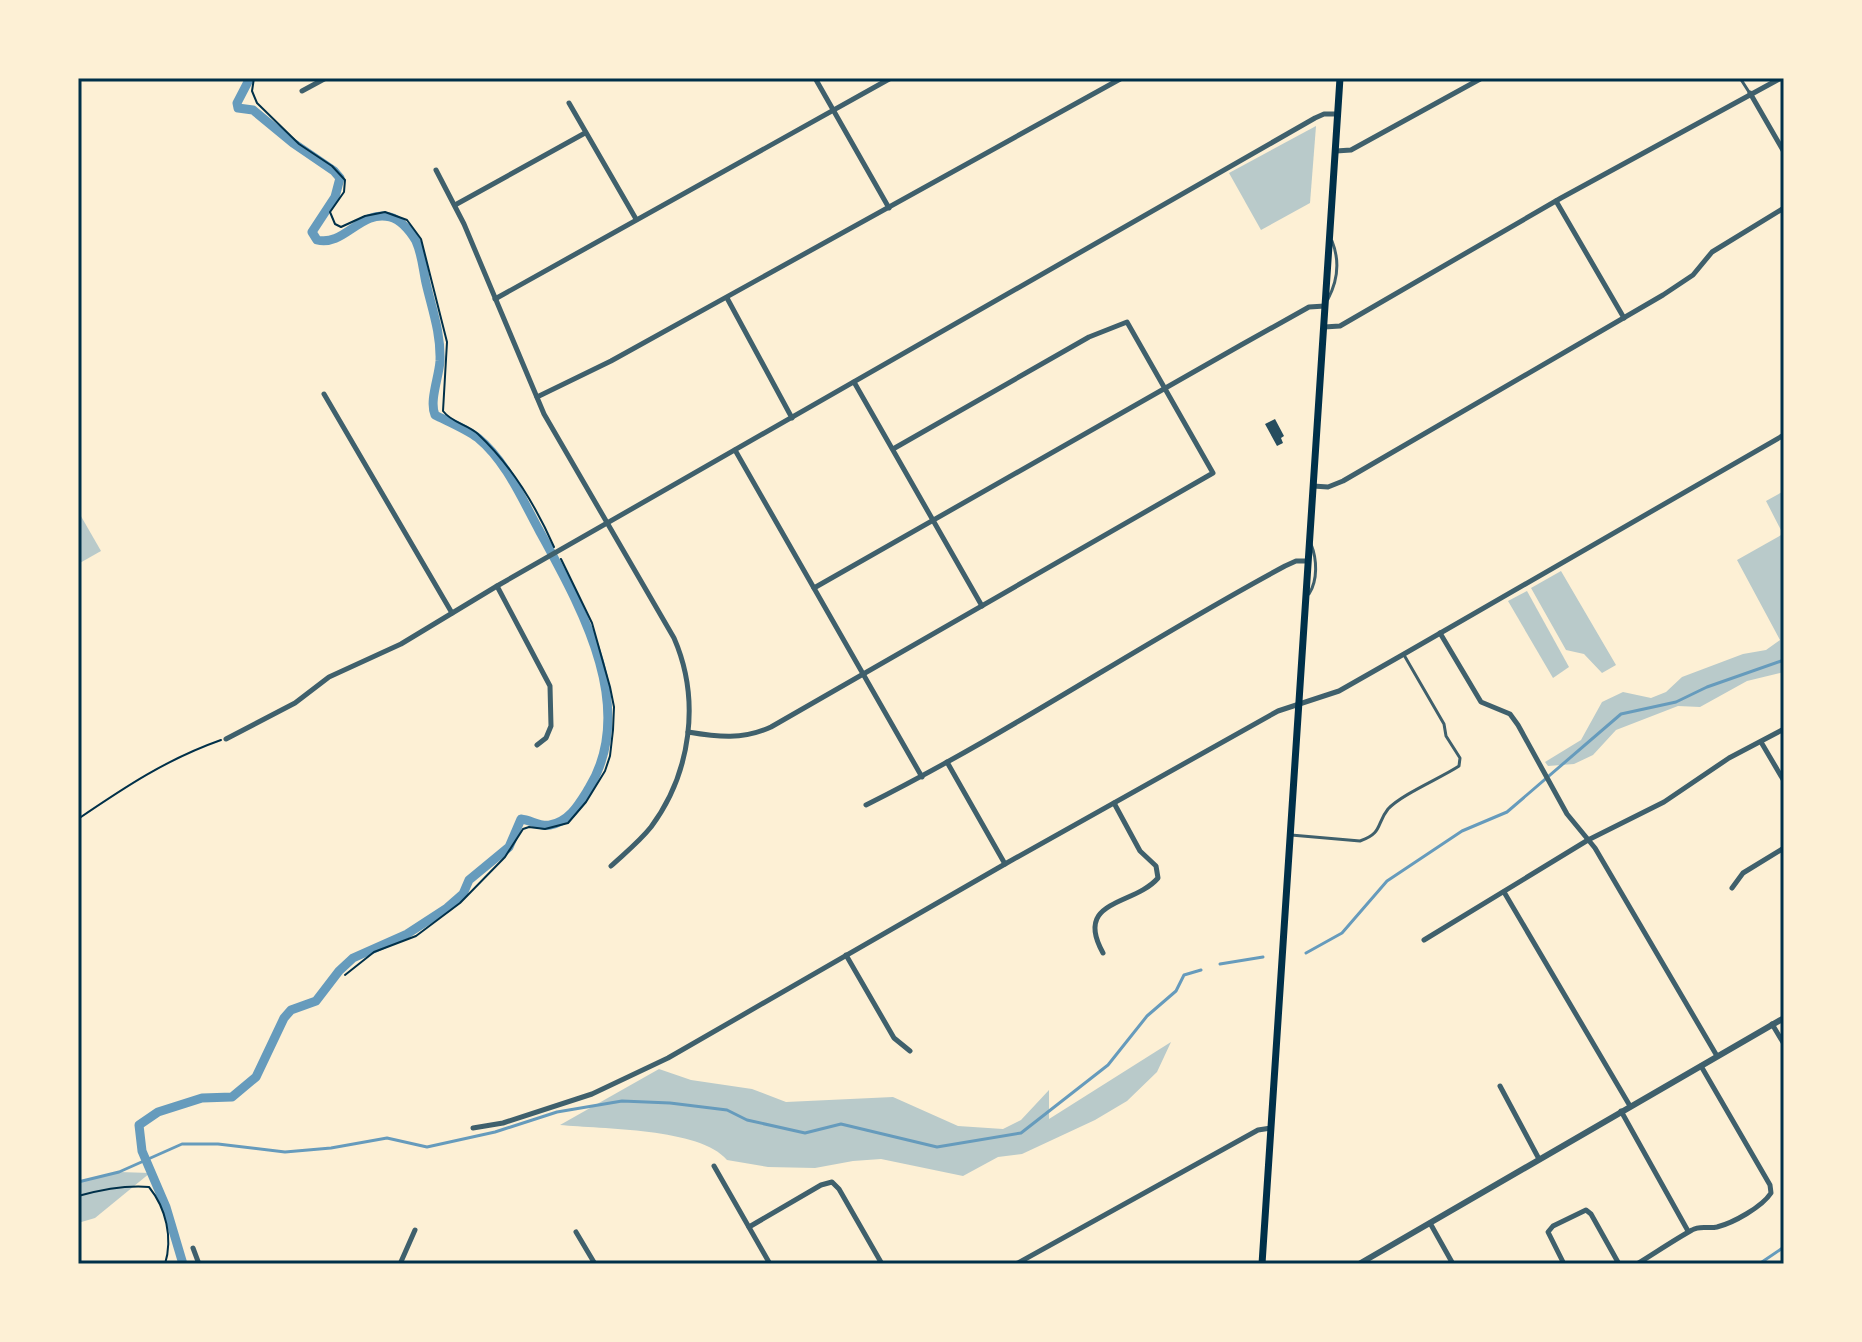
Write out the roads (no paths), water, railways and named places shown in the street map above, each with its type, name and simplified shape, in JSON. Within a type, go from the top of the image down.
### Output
[{"type":"main road","points":[[1262,1264],[1340,78]]},
{"type":"street","points":[[302,91],[326,78]]},
{"type":"street","points":[[815,78],[889,208]]},
{"type":"street","points":[[495,299],[891,78]]},
{"type":"street","points":[[537,397],[727,298],[1122,78]]},
{"type":"street","points":[[1336,151],[1351,150],[1482,78]]},
{"type":"street","points":[[1324,327],[1340,326],[1556,201],[1781,78]]},
{"type":"street","points":[[1750,93],[1784,152]]},
{"type":"street","points":[[569,103],[636,219]]},
{"type":"street","points":[[226,739],[295,703],[329,677],[401,644],[556,552],[1315,118],[1338,114]]},
{"type":"street","points":[[455,205],[585,133]]},
{"type":"street","points":[[436,170],[455,205],[537,397],[680,652],[689,689],[688,732],[682,768],[666,803],[643,836],[611,866]]},
{"type":"street","points":[[1556,201],[1624,318]]},
{"type":"street","points":[[1312,486],[1328,487],[1343,481],[1624,318],[1693,275],[1712,252],[1726,242],[1784,208]]},
{"type":"street","points":[[727,298],[792,418]]},
{"type":"street","points":[[814,588],[1309,307],[1325,306]]},
{"type":"street","points":[[688,732],[730,737],[758,733],[1210,476],[1212,469],[1127,322],[1097,333],[893,449]]},
{"type":"street","points":[[854,382],[982,606]]},
{"type":"street","points":[[324,394],[452,613]]},
{"type":"street","points":[[473,1128],[503,1123],[592,1094],[668,1058],[1278,711],[1339,691],[1784,435]]},
{"type":"street","points":[[735,450],[922,777]]},
{"type":"street","points":[[866,805],[922,777],[1198,612],[1285,566],[1296,561],[1308,561]]},
{"type":"street","points":[[497,586],[550,686],[551,726],[546,738],[537,745]]},
{"type":"street","points":[[1440,633],[1481,702],[1510,714],[1518,725],[1567,814],[1588,840],[1717,1056]]},
{"type":"street","points":[[1424,940],[1588,840],[1664,802],[1729,758],[1784,729]]},
{"type":"street","points":[[1761,742],[1784,781]]},
{"type":"street","points":[[947,762],[1005,864]]},
{"type":"street","points":[[1103,953],[1095,930],[1099,914],[1150,886],[1158,878],[1156,866],[1136,844],[1114,803]]},
{"type":"street","points":[[1732,888],[1743,873],[1784,848]]},
{"type":"street","points":[[1504,892],[1630,1106]]},
{"type":"street","points":[[846,955],[894,1038],[910,1051]]},
{"type":"street","points":[[1359,1264],[1784,1018]]},
{"type":"street","points":[[1772,1024],[1784,1044]]},
{"type":"street","points":[[1637,1264],[1688,1231],[1719,1227],[1730,1221],[1766,1200],[1772,1190],[1701,1066]]},
{"type":"street","points":[[1500,1086],[1539,1159]]},
{"type":"street","points":[[1621,1111],[1688,1231]]},
{"type":"street","points":[[1016,1264],[1258,1130],[1271,1128]]},
{"type":"street","points":[[714,1166],[770,1264]]},
{"type":"street","points":[[749,1227],[821,1185],[832,1182],[882,1264]]},
{"type":"street","points":[[1564,1264],[1548,1232],[1582,1210],[1589,1211],[1619,1264]]},
{"type":"street","points":[[1430,1223],[1453,1264]]},
{"type":"street","points":[[400,1264],[415,1230]]},
{"type":"street","points":[[576,1232],[595,1264]]},
{"type":"street","points":[[193,1248],[199,1264]]},
{"type":"lane","points":[[1740,78],[1750,93]]},
{"type":"lane","points":[[1305,601],[1314,586],[1316,556],[1309,539]]},
{"type":"lane","points":[[1291,835],[1353,840],[1370,837],[1381,827],[1390,808],[1459,766],[1460,758],[1446,736],[1444,724],[1404,654]]},
{"type":"waterway","points":[[183,1264],[166,1207],[142,1151],[139,1125],[158,1112],[202,1098],[232,1097],[256,1077],[284,1018],[291,1010],[316,1001],[353,958],[407,934],[447,908],[463,894],[469,880],[509,847],[521,819],[546,825],[568,816],[589,788],[603,756],[608,724],[606,690],[586,623],[520,493],[488,447],[478,438],[435,415],[433,403],[440,361],[439,341],[416,241],[398,221],[380,216],[370,218],[336,238],[317,240],[312,232],[335,197],[340,178],[253,110],[238,108],[237,103],[250,78]]},
{"type":"waterway","points":[[1306,953],[1342,933],[1387,881],[1462,831],[1507,812],[1621,714],[1676,702],[1707,687],[1784,660]]},
{"type":"waterway","points":[[1220,964],[1263,957]]},
{"type":"waterway","points":[[78,1182],[119,1172],[182,1144],[218,1144],[285,1152],[387,1138],[427,1147],[495,1132],[557,1112],[622,1101],[727,1110],[747,1120],[805,1133],[841,1124],[937,1147],[1021,1133],[1108,1065],[1147,1016],[1176,991],[1184,975],[1201,970]]},
{"type":"waterway","points":[[1759,1264],[1784,1247]]}]
